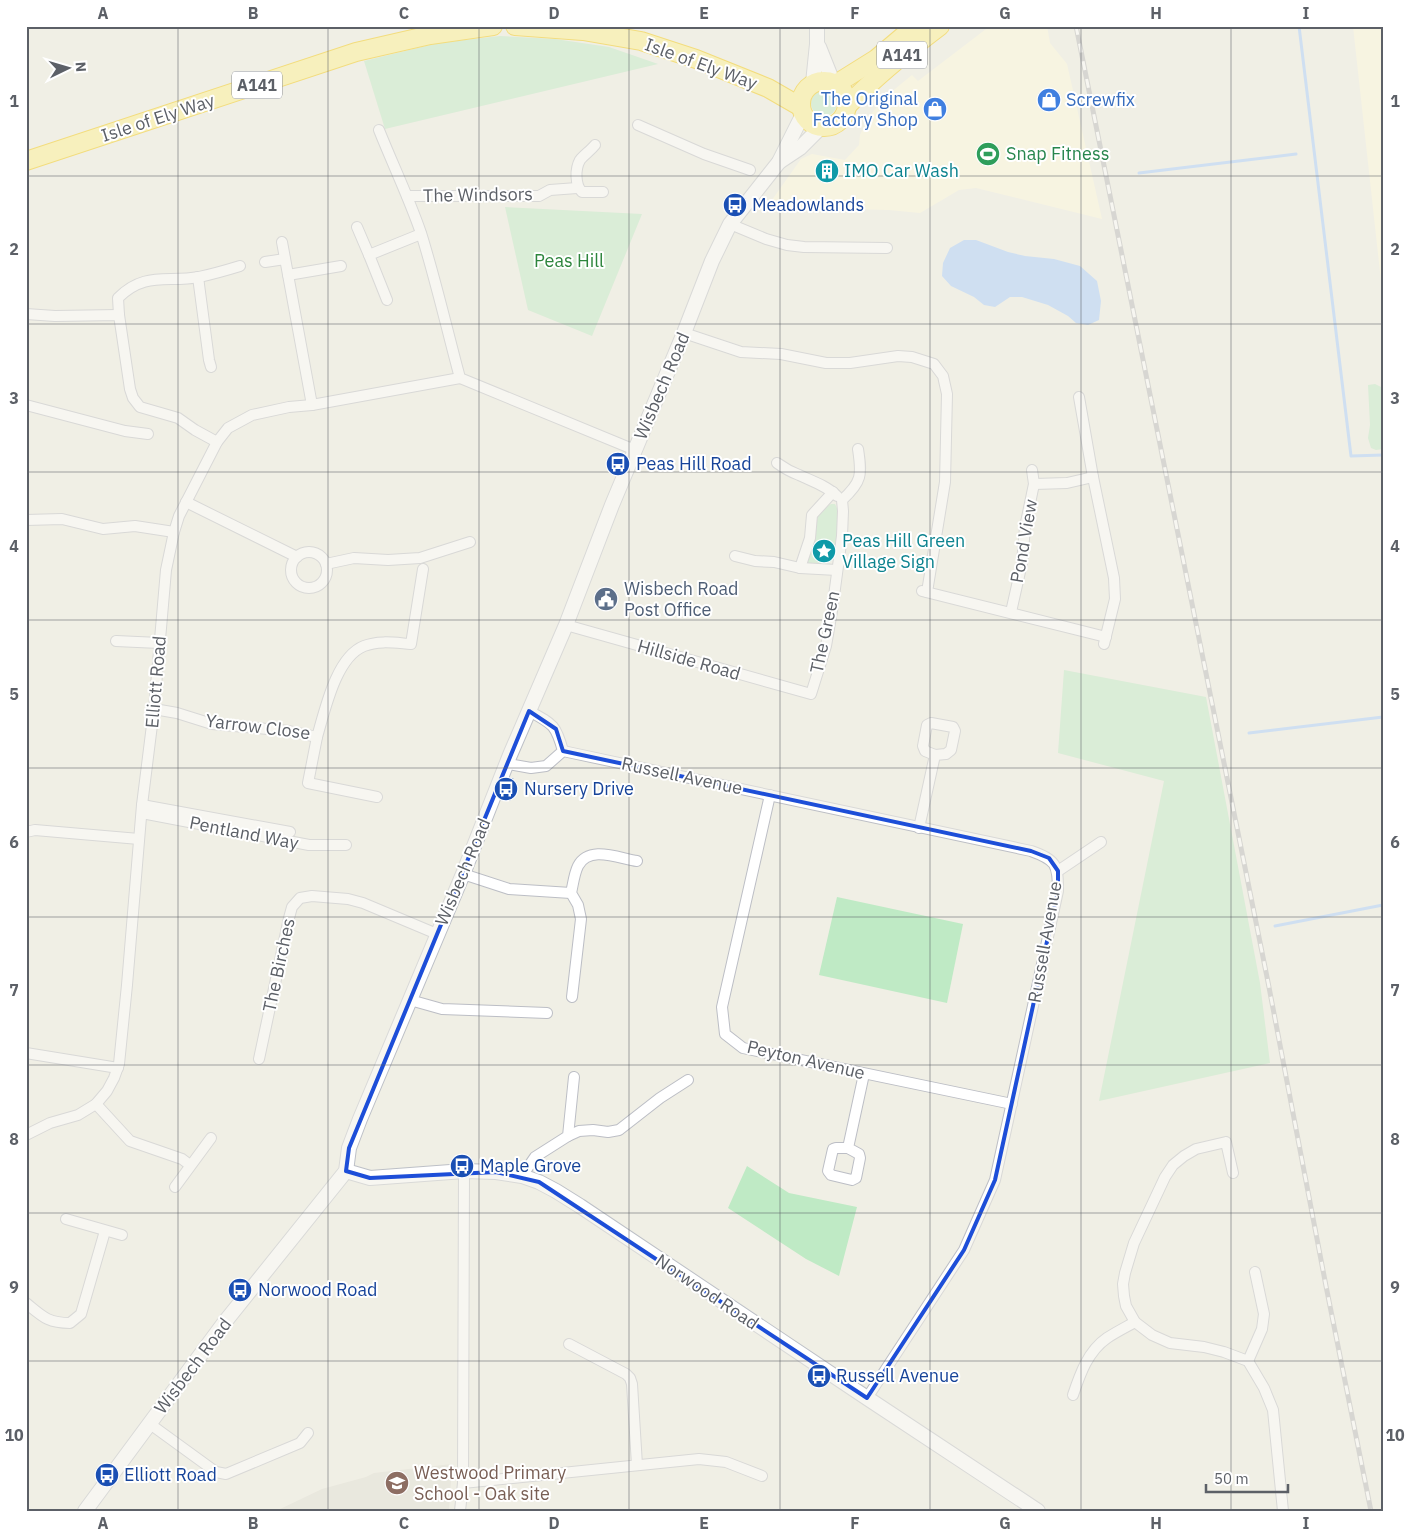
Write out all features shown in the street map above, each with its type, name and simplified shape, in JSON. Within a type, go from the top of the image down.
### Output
[{"type":"highway","name":"Isle of Ely Way","points":[[26,161],[356,52],[430,35],[493,26]]},
{"type":"highway","name":"Isle of Ely Way","points":[[515,26],[583,31],[640,41],[696,59],[768,88],[806,99]]},
{"type":"highway","name":"A141","points":[[806,99],[826,81],[834,83],[876,58],[915,26]]},
{"type":"highway","name":"A141","points":[[820,128],[832,127],[838,124],[843,119],[848,105],[866,87],[900,56],[940,26]]},
{"type":"highway","points":[[834,83],[845,93],[848,105]]},
{"type":"highway","points":[[806,99],[807,120],[820,128]]},
{"type":"main road","points":[[806,99],[817,44],[818,26]]},
{"type":"main road","points":[[817,44],[834,83]]},
{"type":"main road","name":"Wisbech Road","points":[[85,1511],[224,1323],[346,1171],[349,1148],[566,625],[582,581],[712,261],[730,224],[779,162],[806,99]]},
{"type":"main road","name":"Wisbech Road","points":[[779,162],[800,148],[820,128]]},
{"type":"main road","name":"Norwood Road","points":[[346,1171],[370,1178],[464,1172],[496,1172],[522,1176],[539,1182],[580,1206],[1038,1511]]},
{"type":"street","points":[[638,125],[704,154],[750,170]]},
{"type":"street","points":[[380,130],[421,234],[460,378],[635,450]]},
{"type":"street","points":[[577,188],[576,180],[580,161],[595,145]]},
{"type":"street","name":"The Windsors","points":[[407,196],[538,196],[550,190],[577,188],[582,192],[603,192]]},
{"type":"street","points":[[730,224],[766,239],[787,245],[887,248]]},
{"type":"street","points":[[357,227],[387,300]]},
{"type":"street","points":[[369,255],[421,234]]},
{"type":"street","points":[[282,242],[312,405]]},
{"type":"street","points":[[265,262],[285,259]]},
{"type":"street","points":[[217,442],[178,418],[140,407],[133,398],[130,389],[118,298],[128,288],[139,282],[198,277],[240,266]]},
{"type":"street","points":[[288,275],[341,266]]},
{"type":"street","points":[[198,277],[211,367]]},
{"type":"street","points":[[26,314],[55,316],[119,315]]},
{"type":"street","points":[[684,333],[740,352],[781,354],[826,363],[850,364],[898,356],[912,357],[934,364],[943,376],[947,394],[945,482],[924,591],[1010,612],[1105,640],[1115,599],[1114,578],[1079,397]]},
{"type":"street","name":"Elliott Road","points":[[26,1135],[50,1123],[78,1115],[96,1104],[107,1091],[118,1068],[166,570],[179,516],[217,442],[228,428],[252,415],[460,378]]},
{"type":"street","points":[[26,405],[125,431],[148,434]]},
{"type":"street","points":[[778,464],[833,492],[842,500],[854,490],[860,478],[861,466],[858,448]]},
{"type":"street","name":"Pond View","points":[[1010,612],[1022,563],[1025,527],[1034,484],[1032,470]]},
{"type":"street","points":[[1034,484],[1067,483],[1093,477]]},
{"type":"street","points":[[800,568],[810,538],[812,515],[833,492]]},
{"type":"street","name":"The Green","points":[[811,694],[826,646],[832,611],[843,511],[842,500]]},
{"type":"street","points":[[186,502],[297,557]]},
{"type":"street","points":[[26,520],[62,519],[103,529],[135,526],[174,532]]},
{"type":"street","points":[[326,564],[354,558],[388,560],[420,558],[470,542]]},
{"type":"street","points":[[310,552],[323,558],[327,572],[325,579],[320,585],[312,588],[305,587],[298,584],[293,578],[291,571],[297,557],[303,553],[310,552]]},
{"type":"street","name":"The Green","points":[[735,556],[800,568],[837,570]]},
{"type":"street","name":"Yarrow Close","points":[[154,709],[177,713],[212,724],[289,731],[317,737],[337,676],[346,660],[363,646],[384,642],[411,644],[423,569]]},
{"type":"street","name":"Hillside Road","points":[[566,625],[811,694]]},
{"type":"street","points":[[116,641],[159,642]]},
{"type":"street","points":[[508,764],[531,768],[546,766],[562,751],[556,729],[549,721],[530,711]]},
{"type":"street","points":[[317,737],[308,783],[377,797]]},
{"type":"street","name":"Russell Avenue","points":[[562,751],[1031,851],[1049,858],[1058,871],[1058,890],[995,1180],[964,1250],[867,1398]]},
{"type":"street","points":[[919,828],[935,755]]},
{"type":"street","name":"Peyton Avenue","points":[[770,795],[722,1007],[725,1034],[743,1048],[1012,1104]]},
{"type":"street","points":[[142,809],[290,832]]},
{"type":"street","name":"Pentland Way","points":[[142,809],[309,846],[346,846]]},
{"type":"street","points":[[26,832],[35,830],[139,839]]},
{"type":"street","points":[[1058,871],[1101,842]]},
{"type":"street","points":[[572,997],[581,919],[578,905],[571,894],[577,868],[585,857],[592,854],[637,862]]},
{"type":"street","points":[[463,874],[509,889],[571,894]]},
{"type":"street","name":"The Birches","points":[[259,1059],[288,918],[292,907],[300,898],[312,896],[348,899],[363,903],[437,934]]},
{"type":"street","points":[[410,1000],[442,1009],[547,1013]]},
{"type":"street","points":[[26,1053],[118,1068]]},
{"type":"street","points":[[848,1148],[864,1074]]},
{"type":"street","points":[[568,1136],[574,1077]]},
{"type":"street","points":[[522,1176],[535,1157],[568,1136],[579,1131],[608,1132],[619,1130],[660,1098],[688,1080]]},
{"type":"street","points":[[96,1104],[130,1141],[182,1159],[190,1165]]},
{"type":"street","points":[[175,1187],[211,1138]]},
{"type":"street","points":[[1233,1173],[1226,1142],[1196,1149],[1173,1165],[1165,1177],[1134,1243],[1125,1273],[1125,1301],[1134,1322],[1152,1335],[1170,1344],[1204,1347],[1248,1361],[1264,1388],[1273,1410],[1283,1511]]},
{"type":"street","points":[[460,1511],[462,1483],[464,1172]]},
{"type":"street","points":[[66,1219],[122,1235]]},
{"type":"street","points":[[26,1303],[43,1317],[56,1323],[70,1324],[81,1314],[105,1231]]},
{"type":"street","points":[[1248,1361],[1262,1329],[1264,1314],[1255,1272]]},
{"type":"street","points":[[1074,1395],[1079,1376],[1089,1357],[1106,1339],[1134,1322]]},
{"type":"street","points":[[569,1344],[626,1374],[630,1378],[632,1384],[637,1465]]},
{"type":"street","points":[[150,1424],[216,1472],[226,1474],[300,1443],[308,1433]]},
{"type":"street","points":[[462,1483],[699,1459],[726,1462],[762,1476]]},
{"type":"highlighted area","points":[[529,711],[556,729],[563,751],[1031,851],[1049,858],[1058,871],[1058,891],[995,1180],[964,1250],[867,1398],[539,1182],[496,1172],[370,1178],[346,1171],[349,1148]]},
{"type":"shaded area","points":[[990,26],[1047,26],[1050,43],[1067,64],[1102,219],[976,188],[959,190],[920,213],[889,210],[767,207],[801,159],[812,154],[845,160],[859,145],[860,135],[868,118],[884,98],[912,75],[918,81]]},
{"type":"shaded area","points":[[1353,26],[1383,26],[1383,299]]},
{"type":"shaded area","name":"Westwood Primary School - Oak site","points":[[452,1464],[449,1511],[276,1511],[322,1489],[374,1473]]},
{"type":"green space","points":[[500,36],[555,39],[609,47],[658,64],[385,129],[364,61],[438,43]]},
{"type":"green space","points":[[824,90],[834,93],[837,103],[834,113],[824,116],[814,113],[811,103],[814,93]]},
{"type":"green space","name":"Peas Hill","points":[[505,207],[642,214],[592,336],[528,310]]},
{"type":"green space","points":[[1375,384],[1383,388],[1383,449],[1376,450],[1371,448],[1368,438],[1370,425],[1368,385]]},
{"type":"green space","points":[[831,504],[835,504],[839,517],[839,531],[834,558],[825,564],[807,563],[818,516]]},
{"type":"green space","points":[[1064,670],[1206,697],[1260,983],[1270,1063],[1099,1101],[1164,781],[1058,753]]},
{"type":"green space","points":[[837,897],[963,924],[947,1003],[819,975]]},
{"type":"green space","points":[[747,1166],[789,1193],[857,1207],[839,1276],[806,1259],[728,1208]]},
{"type":"water","points":[[964,240],[976,240],[1008,252],[1054,259],[1080,266],[1097,281],[1101,301],[1099,320],[1088,325],[1076,323],[1068,316],[1048,305],[1022,297],[1010,297],[995,307],[984,305],[974,297],[951,286],[942,276],[943,263],[950,248]]},
{"type":"waterway","points":[[1299,26],[1351,456],[1383,455]]},
{"type":"waterway","points":[[1139,173],[1296,154]]},
{"type":"waterway","points":[[1249,733],[1383,717]]},
{"type":"waterway","points":[[1275,926],[1383,905]]},
{"type":"railway","points":[[1076,26],[1268,982],[1371,1511]]},
{"type":"place","name":"Screwfix","points":[[1049,100]]},
{"type":"place","name":"The Original Factory Shop","points":[[935,109]]},
{"type":"place","name":"Snap Fitness","points":[[988,154]]},
{"type":"place","name":"IMO Car Wash","points":[[827,171]]},
{"type":"place","name":"Meadowlands","points":[[735,205]]},
{"type":"place","name":"Peas Hill Road","points":[[618,464]]},
{"type":"place","name":"Peas Hill Green Village Sign","points":[[824,551]]},
{"type":"place","name":"Wisbech Road Post Office","points":[[606,599]]},
{"type":"place","name":"Nursery Drive","points":[[506,789]]},
{"type":"place","name":"Maple Grove","points":[[462,1166]]},
{"type":"place","name":"Norwood Road","points":[[240,1290]]},
{"type":"place","name":"Russell Avenue","points":[[819,1376]]},
{"type":"place","name":"Elliott Road","points":[[107,1475]]},
{"type":"place","name":"Westwood Primary School - Oak site","points":[[397,1483]]}]
